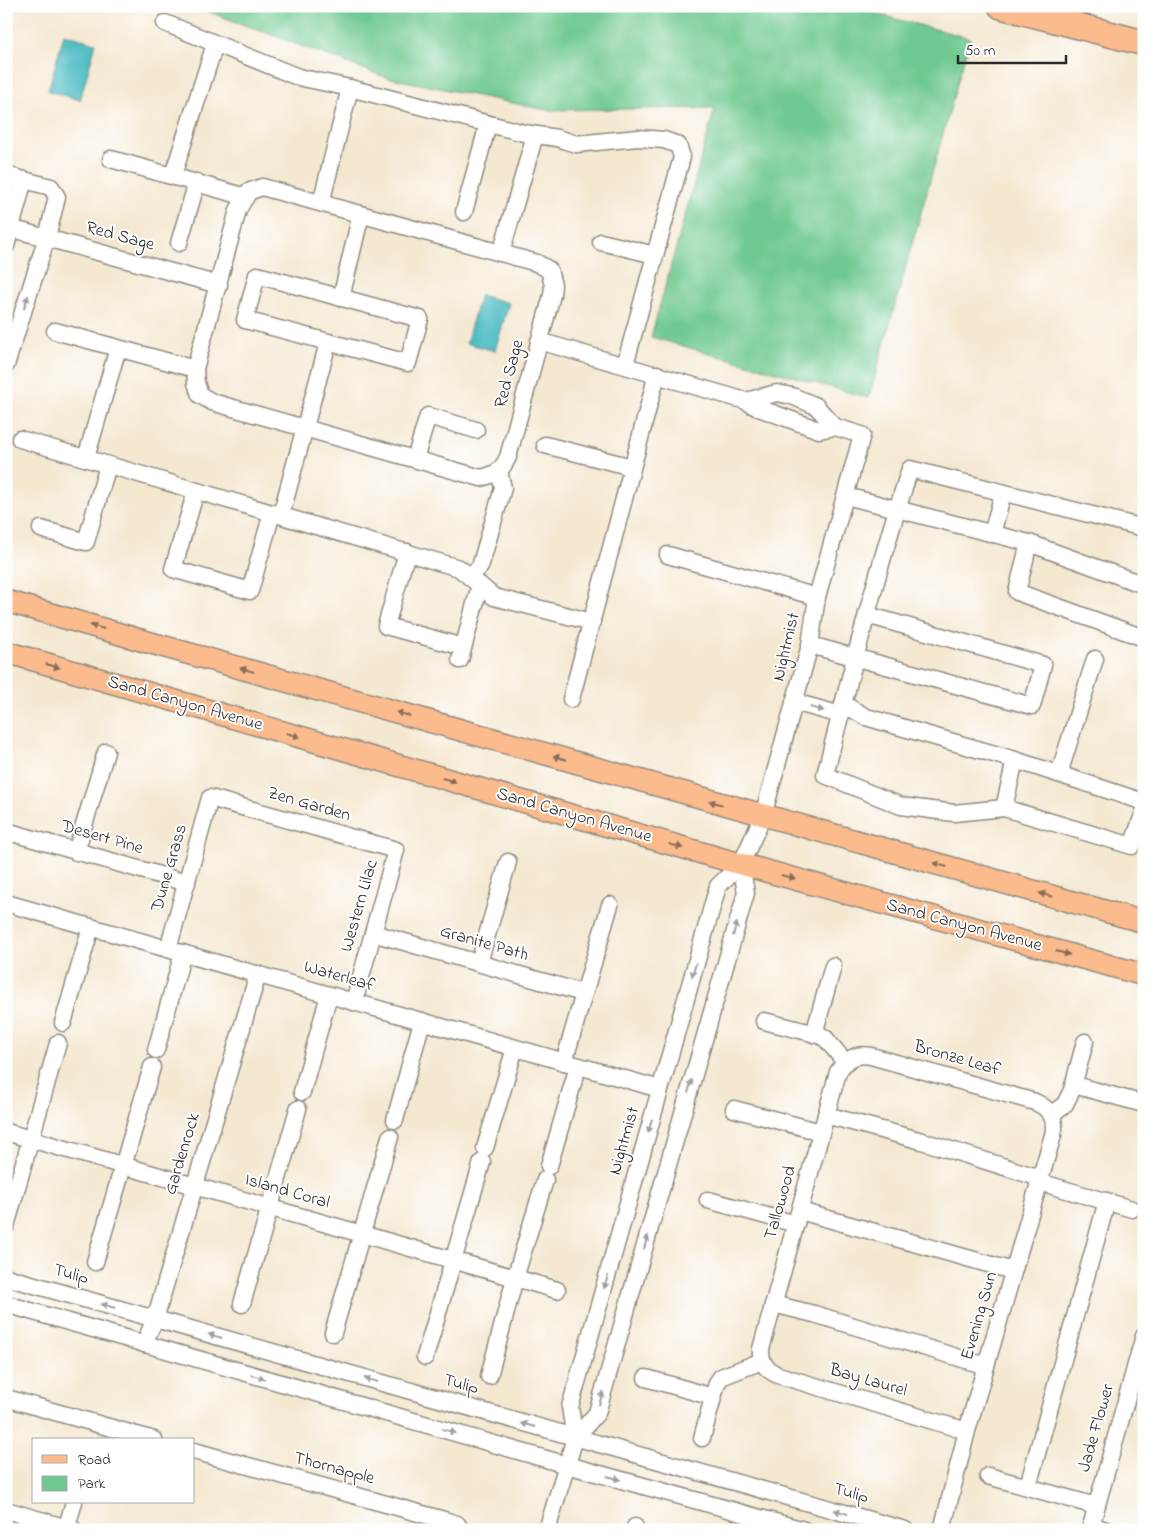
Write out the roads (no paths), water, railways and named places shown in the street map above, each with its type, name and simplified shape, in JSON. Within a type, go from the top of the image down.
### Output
[{"type":"highway","points":[[1001,6],[1144,43]]},
{"type":"main road","points":[[6,601],[1144,922]]},
{"type":"main road","name":"Sand Canyon Avenue","points":[[6,652],[741,864],[1144,975]]},
{"type":"street","points":[[165,23],[298,77],[350,88],[488,124],[557,138],[576,144],[638,138],[664,140],[678,145],[682,157],[625,365]]},
{"type":"street","points":[[173,175],[214,44]]},
{"type":"street","points":[[321,203],[350,88]]},
{"type":"street","points":[[464,212],[488,124]]},
{"type":"street","points":[[501,254],[535,135]]},
{"type":"street","points":[[111,158],[246,197],[238,210],[195,369],[196,383],[200,395],[212,402],[481,478],[499,471],[503,488],[475,581],[461,654],[386,626],[407,552]]},
{"type":"street","points":[[6,174],[51,187],[57,197],[6,365]]},
{"type":"street","points":[[6,246],[9,228],[24,180]]},
{"type":"street","points":[[179,243],[197,182]]},
{"type":"street","name":"Red Sage","points":[[246,197],[248,192],[262,187],[537,264],[549,270],[553,285],[508,457],[499,471]]},
{"type":"street","points":[[341,298],[361,214]]},
{"type":"street","name":"Red Sage","points":[[9,228],[219,285]]},
{"type":"street","points":[[601,242],[655,256]]},
{"type":"street","points":[[257,275],[341,298],[420,319],[408,363],[244,320],[257,275]]},
{"type":"street","points":[[55,331],[195,369]]},
{"type":"street","points":[[539,341],[746,401],[756,407],[818,430],[835,427]]},
{"type":"street","points":[[196,491],[173,569],[250,591],[277,514],[328,343]]},
{"type":"street","points":[[86,458],[118,348]]},
{"type":"street","points":[[571,699],[657,374]]},
{"type":"street","points":[[746,401],[777,393],[792,396],[816,406],[835,427]]},
{"type":"street","points":[[415,459],[428,416],[476,430]]},
{"type":"street","name":"Nightmist","points":[[575,1438],[570,1407],[718,886],[741,864],[763,816],[810,645],[817,597],[862,435],[835,427]]},
{"type":"street","points":[[20,439],[459,568],[494,597],[592,622]]},
{"type":"street","points":[[545,445],[632,467]]},
{"type":"street","points":[[41,530],[86,542],[108,465]]},
{"type":"street","points":[[1144,528],[910,469],[855,657],[825,775],[901,806],[954,813],[1004,808],[1132,846],[1144,812]]},
{"type":"street","points":[[992,534],[1004,492]]},
{"type":"street","points":[[846,496],[1029,543],[1144,585]]},
{"type":"street","points":[[1029,543],[1017,592],[1144,638]]},
{"type":"street","points":[[668,555],[817,597]]},
{"type":"street","points":[[810,645],[1032,706],[1043,666],[867,615]]},
{"type":"street","points":[[1058,774],[1095,658]]},
{"type":"street","points":[[794,702],[842,710],[1015,760],[1144,802]]},
{"type":"street","points":[[76,852],[106,752]]},
{"type":"street","points":[[1004,808],[1015,760]]},
{"type":"street","name":"Zen Garden","points":[[210,798],[396,850]]},
{"type":"street","name":"Dune Grass","points":[[156,1050],[176,951],[187,883],[210,798]]},
{"type":"street","name":"Desert Pine","points":[[6,831],[187,883]]},
{"type":"street","name":"Western Lilac","points":[[354,1002],[396,850]]},
{"type":"street","points":[[479,963],[508,862]]},
{"type":"street","name":"Nightmist","points":[[547,1530],[575,1438],[597,1413],[746,893],[741,864]]},
{"type":"street","name":"Waterleaf","points":[[6,903],[660,1089]]},
{"type":"street","points":[[489,1376],[547,1173],[571,1064],[583,993],[610,905]]},
{"type":"street","points":[[63,1023],[91,927]]},
{"type":"street","name":"Granite Path","points":[[373,934],[583,993]]},
{"type":"street","points":[[814,1034],[833,966]]},
{"type":"street","name":"Gardenrock","points":[[144,1344],[155,1319],[258,974]]},
{"type":"street","points":[[302,1092],[329,995]]},
{"type":"street","points":[[764,1020],[826,1039],[847,1061]]},
{"type":"street","points":[[395,1120],[422,1021]]},
{"type":"street","points":[[1052,1114],[1065,1104],[1074,1085],[1085,1042]]},
{"type":"street","points":[[6,1226],[58,1043]]},
{"type":"street","points":[[425,1357],[515,1048]]},
{"type":"street","name":"Bronze Leaf","points":[[847,1061],[856,1056],[871,1056],[1035,1102],[1052,1114]]},
{"type":"street","name":"Tallowood","points":[[762,1361],[761,1348],[838,1072],[847,1061]]},
{"type":"street","points":[[95,1262],[152,1067]]},
{"type":"street","points":[[1074,1085],[1144,1104]]},
{"type":"street","points":[[242,1304],[298,1109]]},
{"type":"street","points":[[734,1109],[821,1132]]},
{"type":"street","name":"Evening Sun","points":[[942,1530],[967,1431],[1054,1130],[1055,1121],[1052,1114]]},
{"type":"street","points":[[826,1115],[922,1141],[1132,1209]]},
{"type":"street","name":"Island Coral","points":[[6,1132],[557,1290]]},
{"type":"street","points":[[333,1333],[390,1137]]},
{"type":"street","points":[[708,1200],[798,1217],[1013,1271]]},
{"type":"street","points":[[1028,1486],[1107,1202]]},
{"type":"street","name":"Tulip","points":[[6,1277],[905,1530]]},
{"type":"street","points":[[6,1304],[567,1465],[804,1530]]},
{"type":"street","points":[[773,1304],[814,1314],[986,1366]]},
{"type":"street","name":"Jade Flower","points":[[1096,1528],[1096,1506],[1143,1338]]},
{"type":"street","points":[[702,1438],[716,1383],[721,1377],[762,1361]]},
{"type":"street","name":"Bay Laurel","points":[[762,1361],[768,1370],[778,1376],[967,1431]]},
{"type":"street","points":[[646,1378],[713,1397]]},
{"type":"street","points":[[6,1398],[94,1432],[139,1438]]},
{"type":"street","name":"Thornapple","points":[[195,1451],[444,1520],[457,1524],[461,1530]]},
{"type":"street","points":[[988,1476],[1096,1506]]},
{"type":"street","points":[[6,1510],[69,1529],[74,1504]]},
{"type":"water","points":[[64,34],[96,43],[80,100],[48,91]]},
{"type":"water","points":[[480,295],[509,303],[495,351],[466,343]]}]
